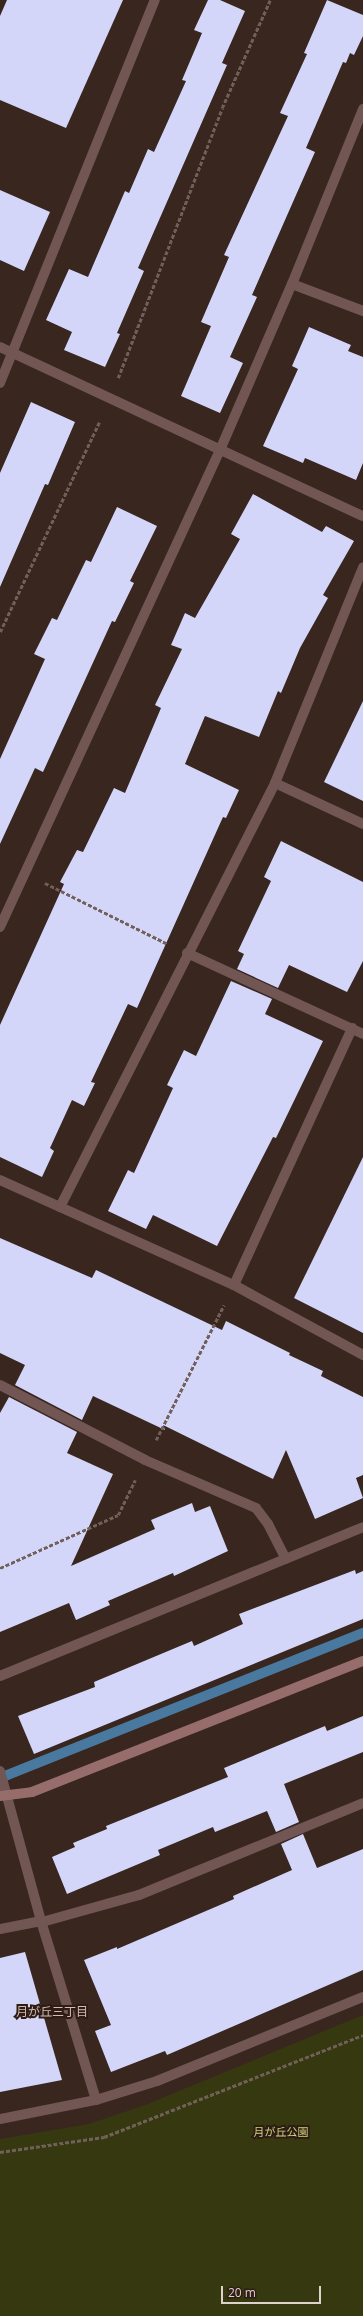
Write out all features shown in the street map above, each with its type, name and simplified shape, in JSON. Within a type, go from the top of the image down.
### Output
[{"type":"street","points":[[0,383],[155,0]]},
{"type":"street","points":[[0,927],[220,450],[292,284],[363,109]]},
{"type":"street","points":[[292,284],[363,311]]},
{"type":"street","points":[[0,347],[110,400],[363,516]]},
{"type":"street","points":[[60,1207],[274,783],[363,567]]},
{"type":"street","points":[[274,783],[363,824]]},
{"type":"street","points":[[188,953],[363,1034]]},
{"type":"street","points":[[234,1285],[352,1028]]},
{"type":"street","points":[[0,1180],[234,1285],[363,1355]]},
{"type":"street","points":[[0,1385],[145,1460],[256,1508],[268,1524],[286,1559]]},
{"type":"street","points":[[0,1676],[363,1527]]},
{"type":"street","points":[[3,1796],[32,1792],[363,1661]]},
{"type":"street","points":[[0,1771],[3,1796],[96,2100]]},
{"type":"street","points":[[0,1929],[42,1922],[139,1895],[363,1803]]},
{"type":"street","points":[[0,2119],[96,2100],[157,2081],[363,1997]]},
{"type":"path","points":[[0,632],[110,400],[222,108],[270,0]]},
{"type":"path","points":[[25,873],[188,953]]},
{"type":"path","points":[[0,2152],[104,2137],[363,2035]]},
{"type":"green space","name":"月が丘公園","points":[[363,2015],[363,2316],[0,2316],[0,2139],[89,2124],[145,2105]]},
{"type":"building","points":[[7,0],[123,0],[66,128],[0,100],[0,16]]},
{"type":"building","points":[[208,0],[220,0],[245,11],[222,63],[227,65],[138,268],[144,271],[117,333],[120,334],[105,367],[64,350],[72,332],[46,320],[69,269],[88,277],[125,191],[129,193],[148,149],[154,152],[186,81],[182,80],[202,33],[194,30]]},
{"type":"building","points":[[327,0],[363,15],[363,36],[354,55],[350,53],[346,63],[343,62],[306,148],[315,152],[252,295],[257,297],[230,357],[243,363],[220,413],[181,396],[211,326],[201,322],[229,257],[224,255],[288,116],[280,113],[307,54],[304,53]]},
{"type":"building","points":[[0,190],[50,212],[24,271],[0,260]]},
{"type":"building","points":[[309,327],[351,345],[348,351],[363,357],[363,463],[356,480],[305,458],[303,463],[263,446],[298,369],[292,366]]},
{"type":"building","points":[[31,402],[75,422],[48,485],[45,484],[0,587],[0,473]]},
{"type":"building","points":[[253,494],[322,532],[326,526],[354,541],[323,595],[328,598],[300,648],[281,693],[278,691],[259,737],[205,716],[185,764],[239,790],[226,818],[223,817],[137,1008],[128,1004],[91,1082],[95,1083],[84,1106],[72,1100],[50,1148],[54,1151],[42,1177],[0,1157],[0,1025],[64,884],[60,882],[77,850],[83,852],[114,788],[125,793],[161,708],[155,705],[182,649],[171,645],[185,613],[195,618],[240,539],[231,534]]},
{"type":"building","points":[[117,507],[157,526],[130,581],[134,583],[115,622],[112,621],[43,772],[35,768],[0,844],[0,759],[45,659],[34,654],[52,618],[57,620],[86,560],[91,562]]},
{"type":"building","points":[[363,701],[363,801],[324,782]]},
{"type":"building","points":[[281,841],[363,882],[363,961],[347,992],[289,965],[278,988],[237,969],[244,954],[238,951],[271,881],[264,877]]},
{"type":"building","points":[[231,981],[272,999],[265,1014],[323,1041],[276,1138],[273,1137],[217,1246],[153,1215],[146,1229],[108,1211],[128,1170],[134,1173],[173,1088],[167,1085],[184,1050],[196,1056]]},
{"type":"building","points":[[363,1157],[363,1333],[294,1298]]},
{"type":"building","points":[[0,1238],[92,1278],[96,1270],[222,1330],[226,1321],[290,1353],[289,1355],[323,1371],[321,1376],[363,1397],[363,1475],[356,1478],[363,1498],[315,1519],[286,1450],[273,1479],[163,1425],[165,1430],[93,1396],[82,1420],[15,1385],[25,1365],[0,1353]]},
{"type":"building","points":[[9,1397],[77,1432],[67,1453],[113,1474],[71,1566],[155,1529],[151,1520],[192,1503],[195,1512],[210,1506],[228,1551],[174,1576],[173,1573],[108,1601],[110,1605],[76,1620],[69,1603],[0,1632],[0,1413]]},
{"type":"building","points":[[355,1570],[356,1574],[363,1571],[363,1619],[34,1754],[18,1716],[95,1687],[94,1682],[192,1641],[194,1646],[243,1624],[239,1614]]},
{"type":"building","points":[[363,1716],[363,1752],[284,1784],[299,1822],[276,1832],[267,1811],[215,1832],[213,1827],[158,1850],[160,1855],[67,1894],[52,1857],[75,1847],[73,1843],[107,1829],[106,1826],[228,1777],[224,1768],[325,1726],[327,1731]]},
{"type":"building","points":[[303,1834],[317,1868],[363,1849],[363,1970],[167,2055],[165,2051],[111,2072],[95,2031],[111,2025],[84,1960],[117,1947],[117,1949],[234,1899],[233,1896],[292,1870],[281,1844]]},
{"type":"building","points":[[25,1952],[62,2080],[0,2092],[0,1958]]},
{"type":"waterway","points":[[0,1778],[363,1633]]},
{"type":"district","name":"月が丘三丁目","points":[[52,2012]]}]
